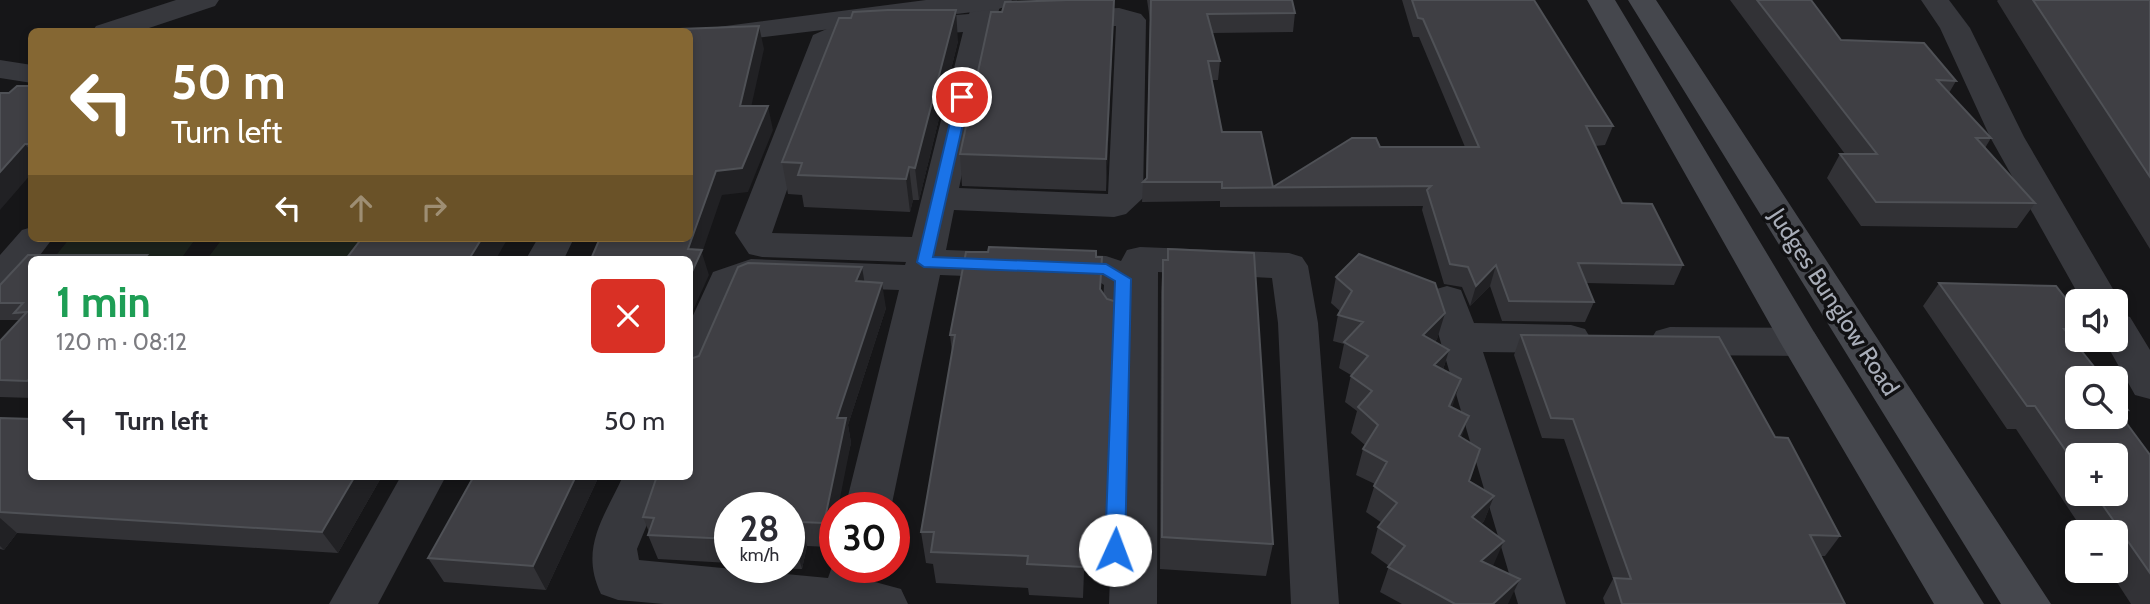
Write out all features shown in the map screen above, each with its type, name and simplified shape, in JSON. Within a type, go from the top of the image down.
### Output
[{"type":"main road","name":"Judges Bunglow Road","points":[[1601,0],[1800,342],[1960,604]]},
{"type":"main road","name":"Judges Bunglow Road","points":[[1642,0],[2027,604]]},
{"type":"street","points":[[118,28],[205,0]]},
{"type":"street","points":[[1936,0],[1955,28],[2007,137],[2094,289]]},
{"type":"street","points":[[693,37],[989,8],[1131,20],[1125,198],[1114,206],[939,198]]},
{"type":"street","points":[[872,492],[939,198],[989,8]]},
{"type":"street","points":[[989,8],[838,33],[824,41],[753,233],[762,245],[924,263],[1106,269],[1123,279],[1113,604]]},
{"type":"street","points":[[0,69],[28,73]]},
{"type":"street","points":[[0,279],[32,242]]},
{"type":"street","points":[[1133,604],[1140,259],[1289,266],[1298,323],[1315,604]]},
{"type":"street","points":[[693,361],[726,281],[751,272],[924,263]]},
{"type":"street","points":[[1542,604],[1452,318],[1624,340],[1800,342]]},
{"type":"street","points":[[2128,347],[2150,384]]},
{"type":"street","points":[[353,604],[422,480]]},
{"type":"street","points":[[643,480],[614,549],[618,579],[858,594]]},
{"type":"shaded area","points":[[67,242],[193,242],[183,256],[55,256]]},
{"type":"shaded area","points":[[220,242],[361,242],[352,256],[209,256]]},
{"type":"building","points":[[1114,0],[1106,159],[960,154],[991,12],[1002,12],[1005,2]]},
{"type":"building","points":[[1151,0],[1292,0],[1295,13],[1207,14],[1220,61],[1208,61],[1222,132],[1261,132],[1273,187],[1352,138],[1376,138],[1380,147],[1479,147],[1423,19],[1418,18],[1412,0],[1534,0],[1613,126],[1586,126],[1622,203],[1652,204],[1683,265],[1578,263],[1594,302],[1509,301],[1496,265],[1476,286],[1468,267],[1450,264],[1427,190],[1431,186],[1222,188],[1222,182],[1143,182],[1147,178]]},
{"type":"building","points":[[1757,0],[1811,0],[1841,40],[1924,43],[1956,81],[1937,80],[1991,138],[1976,138],[2035,203],[1876,202],[1840,154],[1877,154]]},
{"type":"building","points":[[2033,0],[2150,0],[2150,177]]},
{"type":"building","points":[[956,10],[915,168],[909,167],[906,179],[798,175],[802,163],[782,162],[839,18],[851,18],[853,12]]},
{"type":"building","points":[[759,26],[740,106],[768,106],[742,168],[716,171],[693,235],[693,29]]},
{"type":"building","points":[[17,86],[28,86],[28,144],[25,144],[0,172],[0,93],[9,93]]},
{"type":"building","points":[[359,242],[480,242],[471,256],[348,256]]},
{"type":"building","points":[[598,242],[691,242],[688,249],[702,250],[693,270],[693,256],[592,256]]},
{"type":"building","points":[[989,247],[1096,251],[1096,257],[1102,257],[1100,289],[1107,299],[1117,302],[1109,534],[1106,534],[1105,541],[1084,540],[1083,567],[1027,564],[1028,556],[931,552],[934,532],[921,532],[955,335],[950,335],[966,252],[988,252]]},
{"type":"building","points":[[1168,249],[1254,253],[1273,544],[1162,537],[1163,260],[1168,260]]},
{"type":"building","points":[[1359,254],[1435,283],[1445,313],[1423,335],[1449,350],[1434,365],[1461,379],[1449,406],[1469,416],[1459,436],[1480,449],[1469,481],[1494,496],[1472,517],[1504,541],[1481,561],[1520,579],[1493,604],[1455,604],[1388,567],[1405,546],[1378,527],[1397,503],[1374,486],[1387,462],[1363,449],[1378,425],[1358,407],[1372,391],[1351,376],[1368,356],[1344,342],[1363,322],[1338,315],[1352,291],[1336,277]]},
{"type":"building","points":[[28,255],[147,255],[28,256],[27,381],[0,380],[0,341],[27,312],[14,313],[23,303],[0,303],[0,285]]},
{"type":"building","points":[[748,263],[862,267],[856,281],[882,283],[837,418],[846,418],[830,492],[819,492],[819,523],[805,522],[805,492],[714,492],[714,538],[648,535],[654,518],[643,517],[656,480],[693,480],[693,358],[699,356],[738,267]]},
{"type":"building","points":[[1939,283],[2056,286],[2065,298],[2065,352],[2082,352],[2093,366],[2065,366],[2065,429],[2128,429],[2128,425],[2150,455],[2150,573],[2128,541],[2128,520],[2113,520],[2103,506],[2128,506],[2128,443],[2065,443],[2065,450],[2035,406],[2027,406]]},
{"type":"building","points":[[1521,335],[1719,337],[1775,437],[1788,438],[1840,536],[1810,535],[1845,604],[1622,604],[1614,578],[1631,579],[1573,419],[1551,418]]},
{"type":"building","points":[[0,418],[28,419],[28,480],[353,480],[322,532],[0,512]]},
{"type":"building","points":[[472,480],[574,480],[533,566],[428,558]]},
{"type":"route","points":[[962,97],[924,262],[1106,269],[1123,279],[1115,550]]}]
